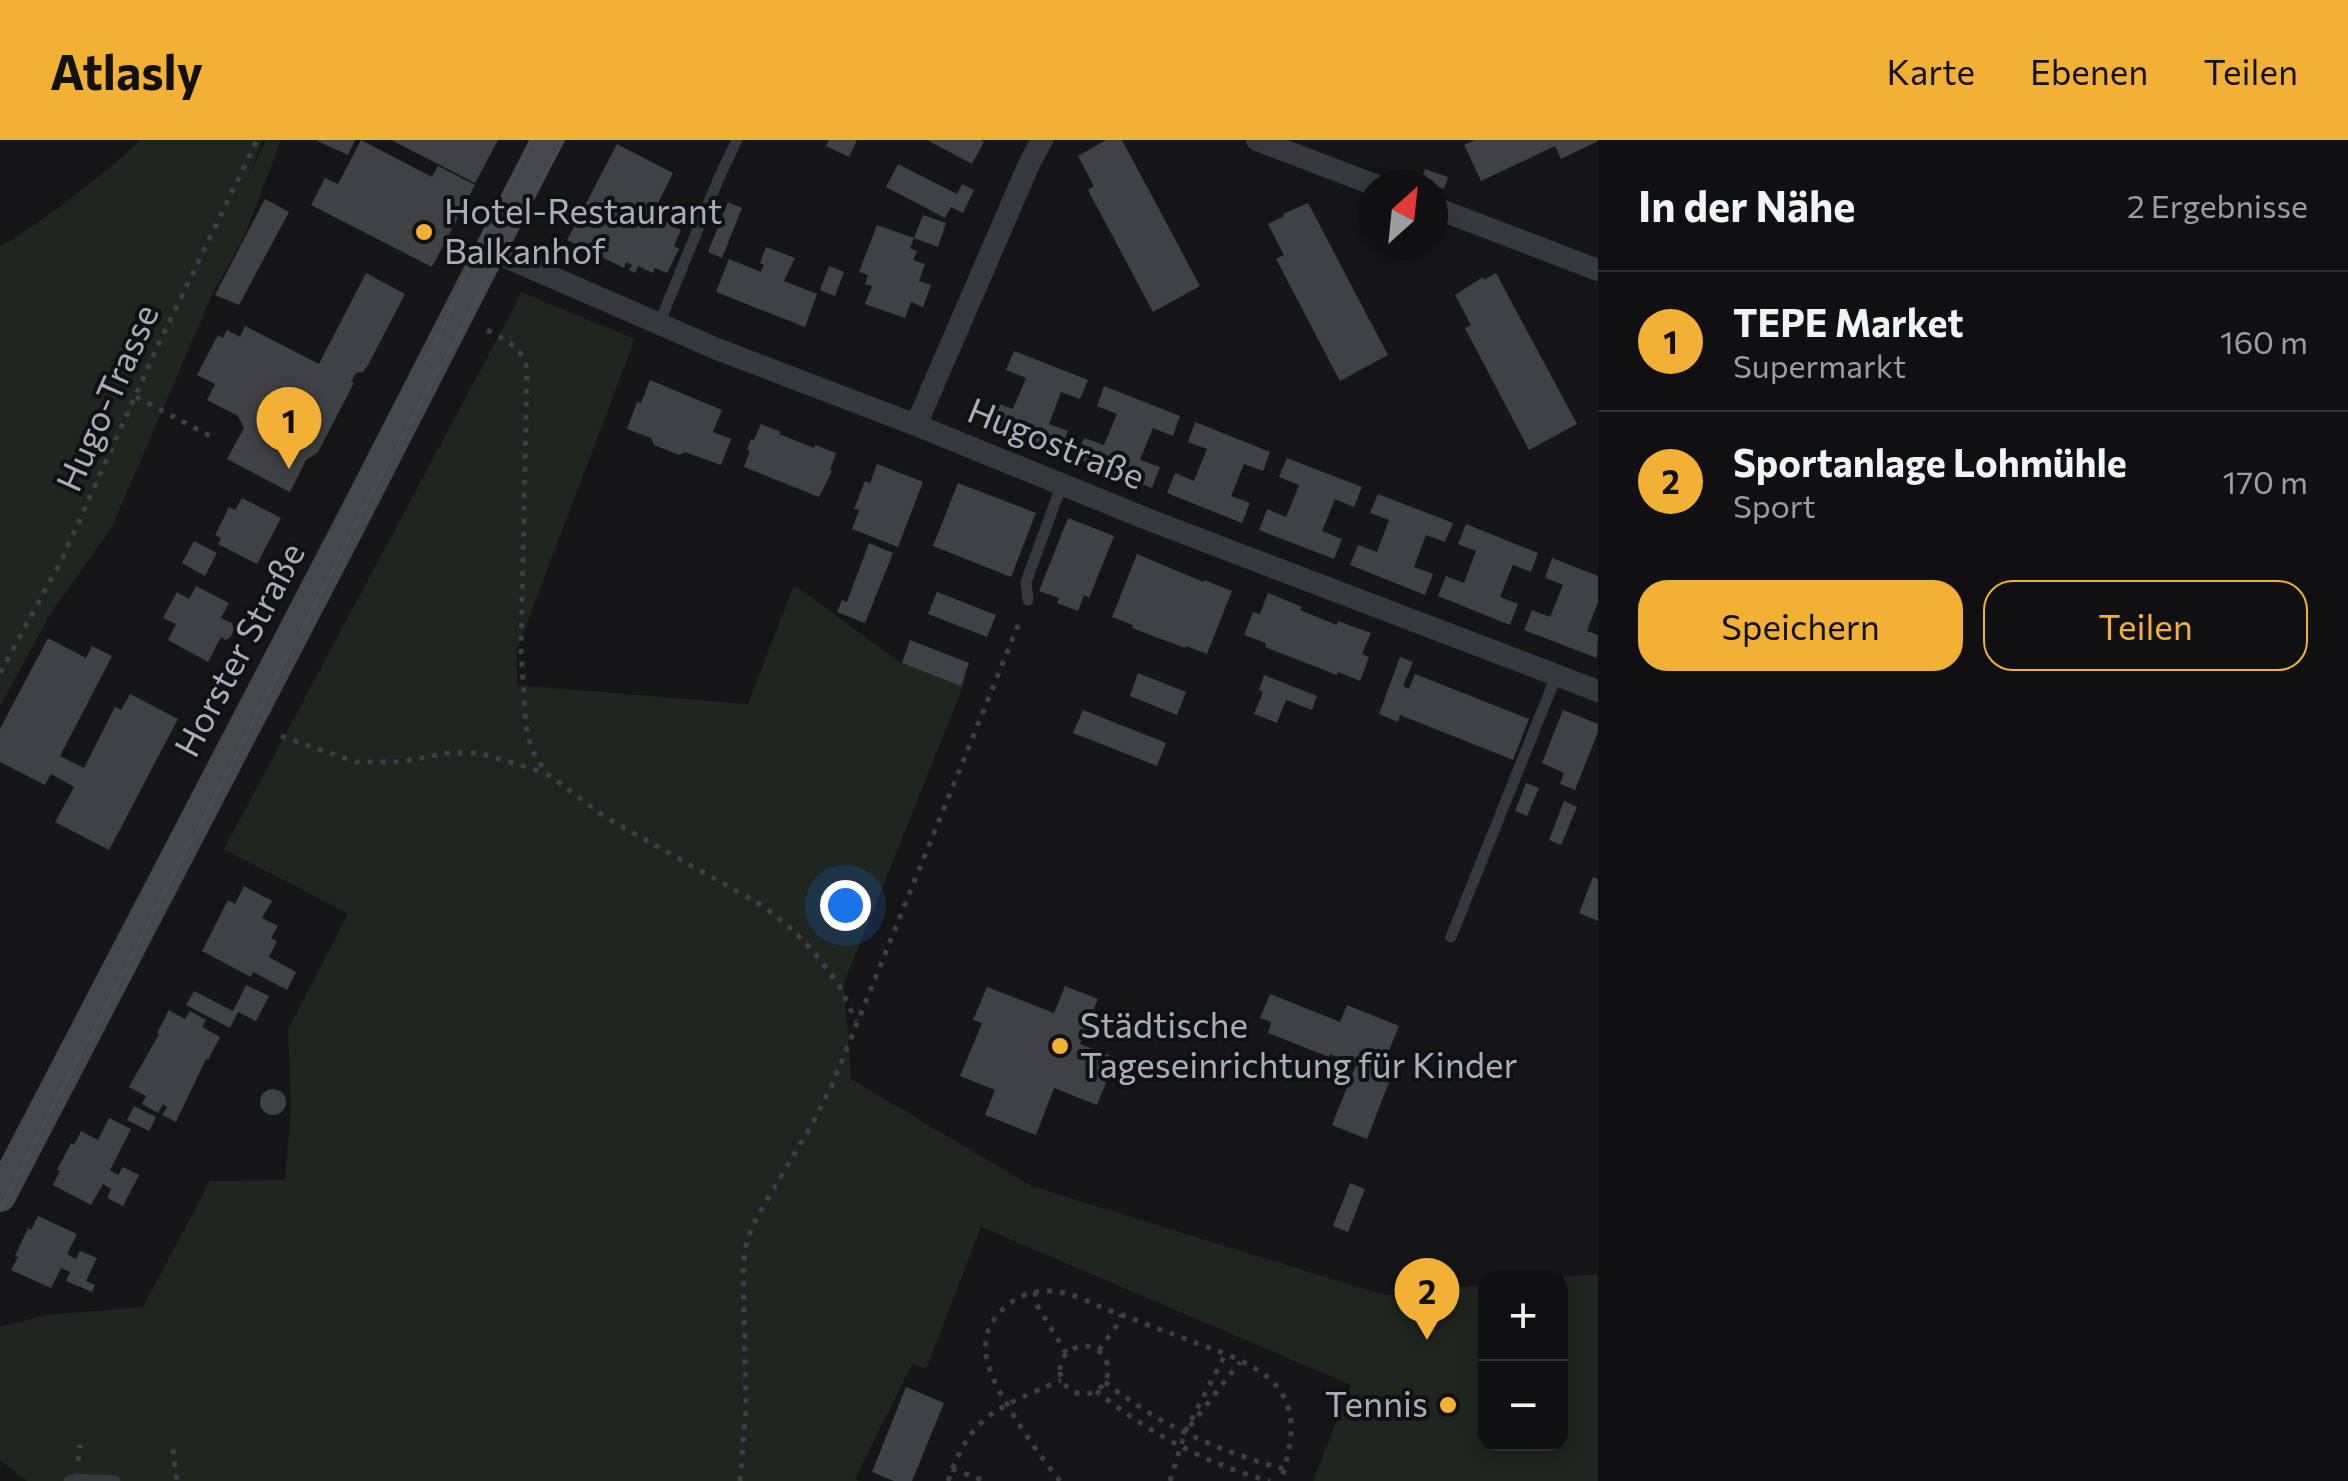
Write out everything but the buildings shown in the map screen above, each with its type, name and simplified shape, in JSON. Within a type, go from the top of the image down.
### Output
[{"type":"main road","name":"Horster Straße","points":[[0,1196],[547,140]]},
{"type":"street","points":[[916,425],[1042,140]]},
{"type":"street","points":[[1257,140],[1358,179]]},
{"type":"street","points":[[1448,213],[1598,270]]},
{"type":"street","name":"Hugostraße","points":[[492,250],[659,324],[1598,691]]},
{"type":"lane","points":[[659,324],[737,140]]},
{"type":"lane","points":[[1028,600],[1026,582],[1062,484]]},
{"type":"lane","points":[[1451,937],[1557,674]]},
{"type":"lane","points":[[69,1481],[115,1481]]},
{"type":"path","name":"Hugo-Trasse","points":[[0,673],[62,560],[257,140]]},
{"type":"path","points":[[486,330],[523,354],[526,369],[521,652],[526,725],[531,748],[546,774]]},
{"type":"path","points":[[136,397],[210,436]]},
{"type":"path","points":[[740,1481],[746,1408],[742,1268],[747,1240],[832,1085],[1028,600]]},
{"type":"path","points":[[281,736],[356,762],[401,762],[446,753],[479,753],[546,774],[605,817],[764,907],[820,959],[840,987],[856,1021]]},
{"type":"path","points":[[1035,1292],[1037,1305],[1066,1353]]},
{"type":"path","points":[[1060,1481],[1020,1427],[987,1366],[985,1348],[995,1318],[1007,1305],[1035,1292],[1066,1293],[1224,1354],[1267,1376],[1288,1404],[1292,1431],[1280,1481]]},
{"type":"path","points":[[1098,1350],[1121,1315]]},
{"type":"path","points":[[1076,1347],[1098,1350],[1106,1360],[1105,1382],[1096,1391],[1083,1395],[1070,1390],[1062,1380],[1060,1366],[1066,1353],[1076,1347]]},
{"type":"path","points":[[1171,1481],[1184,1432],[1224,1354]]},
{"type":"path","points":[[1184,1432],[1240,1362]]},
{"type":"path","points":[[948,1481],[961,1448],[988,1416],[1062,1380]]},
{"type":"path","points":[[1105,1382],[1184,1432],[1242,1458],[1284,1469]]},
{"type":"path","points":[[1096,1391],[1179,1446],[1237,1472],[1270,1481]]},
{"type":"path","points":[[173,1449],[177,1481]]},
{"type":"path","points":[[952,1469],[985,1481]]},
{"type":"shaded area","points":[[141,140],[263,140],[249,175],[266,140],[281,140],[245,235],[212,295],[112,527],[51,613],[0,706],[0,247],[73,196]]},
{"type":"shaded area","points":[[521,292],[635,339],[517,649],[517,685],[748,704],[794,585],[901,663],[966,679],[844,983],[851,1079],[1031,1186],[1384,1295],[1478,1286],[1478,1451],[1568,1451],[1568,1277],[1598,1274],[1598,1481],[1313,1481],[1351,1385],[981,1227],[926,1369],[912,1364],[855,1479],[859,1481],[27,1481],[0,1460],[0,1327],[45,1315],[143,1307],[210,1181],[285,1180],[291,1107],[288,1029],[348,914],[224,849]]},
{"type":"tram line","points":[[421,376],[486,228],[533,140]]},
{"type":"tram line","points":[[0,1209],[383,473],[564,140]]},
{"type":"place","name":"Hotel-Restaurant Balkanhof","points":[[424,232]]},
{"type":"place","name":"TEPE Market","points":[[289,469]]},
{"type":"place","name":"Städtische Tageseinrichtung für Kinder","points":[[1060,1046]]},
{"type":"place","name":"Sportanlage Lohmühle","points":[[1427,1340]]},
{"type":"place","name":"Tennis","points":[[1448,1405]]}]
